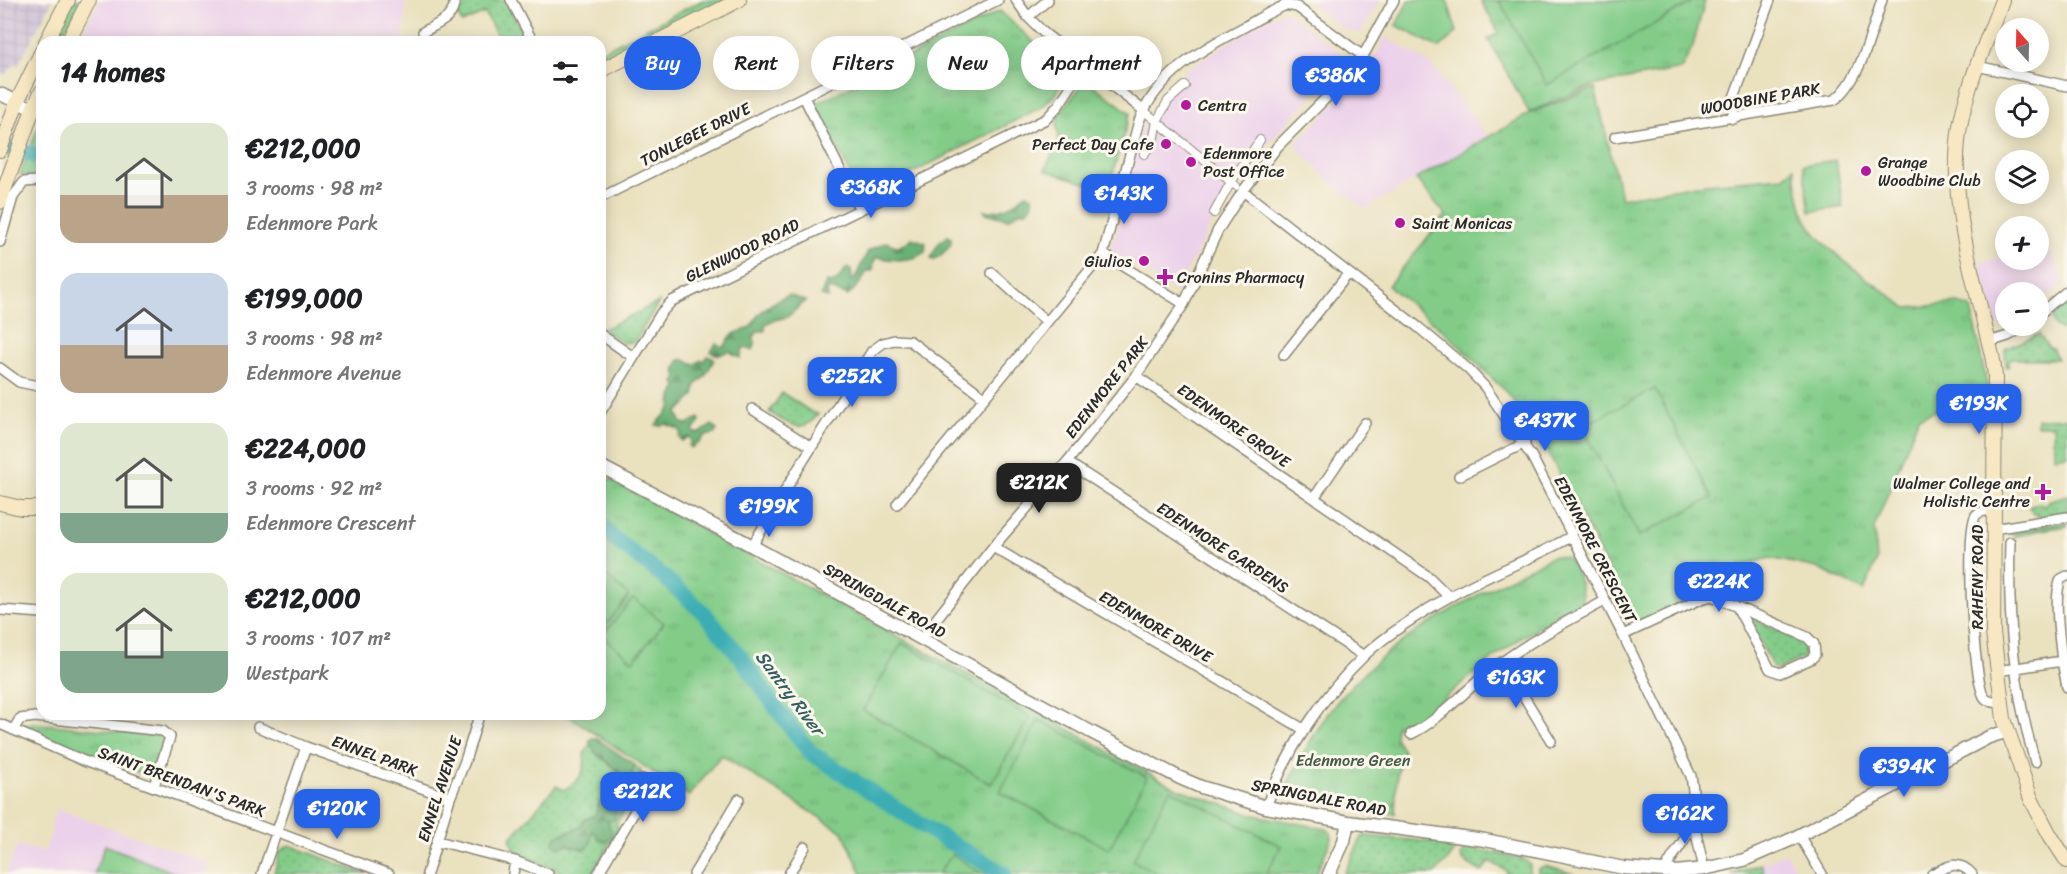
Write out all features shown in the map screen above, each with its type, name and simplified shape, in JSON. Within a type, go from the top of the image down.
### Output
[{"type":"main road","points":[[49,36],[68,0]]},
{"type":"main road","points":[[71,36],[89,0]]},
{"type":"main road","points":[[606,68],[739,0]]},
{"type":"main road","name":"RAHENY ROAD","points":[[2002,0],[1968,90],[1960,125],[1957,158],[1959,207],[1993,360],[1996,397],[1993,633],[2002,703],[2008,731],[2031,799],[2067,861]]},
{"type":"main road","points":[[1,146],[17,102],[36,63]]},
{"type":"main road","points":[[0,202],[36,103]]},
{"type":"main road","points":[[0,503],[21,508],[36,508]]},
{"type":"street","points":[[423,32],[452,14],[455,9],[454,0]]},
{"type":"street","points":[[512,0],[530,36]]},
{"type":"street","name":"TONLEGEE DRIVE","points":[[606,195],[998,0]]},
{"type":"street","points":[[1016,0],[1028,17],[1050,36]]},
{"type":"street","points":[[1028,17],[1048,0]]},
{"type":"street","name":"EDENMORE PARK","points":[[923,639],[993,548],[1136,376],[1184,304],[1237,186],[1336,87],[1363,56],[1395,0]]},
{"type":"street","points":[[1733,118],[1733,100],[1770,0]]},
{"type":"street","name":"WOODBINE PARK","points":[[1615,137],[1834,100],[1844,94],[1853,81],[1882,0]]},
{"type":"street","points":[[897,504],[1103,254],[1143,110],[1173,72],[1203,50],[1286,5],[1298,7],[1363,56]]},
{"type":"street","points":[[1977,66],[2067,86]]},
{"type":"street","points":[[1144,154],[1153,142],[1157,121],[1168,101],[1185,86]]},
{"type":"street","name":"GLENWOOD ROAD","points":[[606,402],[661,313],[672,301],[1046,119],[1068,90]]},
{"type":"street","points":[[1117,90],[1237,186]]},
{"type":"street","points":[[0,94],[33,109]]},
{"type":"street","points":[[804,97],[860,210]]},
{"type":"street","points":[[1214,213],[1237,186],[1260,140]]},
{"type":"street","points":[[0,242],[13,197],[24,182],[36,181]]},
{"type":"street","name":"EDENMORE CRESCENT","points":[[1237,186],[1418,327],[1468,369],[1485,387],[1525,443],[1623,635],[1691,777],[1694,790],[1693,816],[1704,869]]},
{"type":"street","points":[[1103,254],[1184,304]]},
{"type":"street","points":[[992,273],[1047,322]]},
{"type":"street","points":[[1284,355],[1348,274]]},
{"type":"street","points":[[2049,306],[2067,291]]},
{"type":"street","points":[[1989,342],[2008,336]]},
{"type":"street","points":[[606,338],[633,357]]},
{"type":"street","points":[[752,546],[872,351],[883,343],[894,340],[910,342],[920,347],[984,397]]},
{"type":"street","points":[[0,368],[19,382],[36,386]]},
{"type":"street","name":"EDENMORE GROVE","points":[[1136,376],[1429,577],[1449,597]]},
{"type":"street","points":[[752,409],[812,447]]},
{"type":"street","points":[[1314,498],[1365,423]]},
{"type":"street","points":[[1459,476],[1525,443]]},
{"type":"street","name":"EDENMORE GARDENS","points":[[1066,462],[1364,656]]},
{"type":"street","name":"SPRINGDALE ROAD","points":[[606,468],[1180,778],[1201,787],[1266,807],[1348,822],[1485,840],[1615,867],[1665,871],[1704,869],[1744,860],[1799,836],[1989,737],[2008,731]]},
{"type":"street","points":[[1993,510],[1978,513],[1975,516],[1972,534],[1974,647],[1977,675],[1983,695],[1991,702],[2002,703]]},
{"type":"street","points":[[1993,529],[2067,517]]},
{"type":"street","points":[[1266,807],[1276,780],[1305,730],[1329,696],[1364,656],[1449,597],[1572,536]]},
{"type":"street","points":[[2010,542],[2009,620],[2025,729],[2035,762]]},
{"type":"street","name":"EDENMORE DRIVE","points":[[993,548],[1305,730]]},
{"type":"street","points":[[2067,576],[2061,579],[2058,588],[2058,624],[2067,687]]},
{"type":"street","name":"EDENMORE CRESCENT","points":[[1623,635],[1707,597],[1718,598],[1807,637],[1814,644],[1815,655],[1790,669],[1775,673],[1770,669],[1737,607]]},
{"type":"street","points":[[1411,734],[1426,727],[1460,695],[1518,650],[1605,601]]},
{"type":"street","points":[[0,610],[36,613]]},
{"type":"street","points":[[1997,671],[2062,661]]},
{"type":"street","points":[[1503,662],[1551,741]]},
{"type":"street","points":[[13,730],[20,719],[36,717]]},
{"type":"street","points":[[62,720],[163,731],[170,737],[154,786]]},
{"type":"street","name":"ENNEL AVENUE","points":[[427,874],[450,798],[478,720]]},
{"type":"street","name":"SAINT BRENDAN'S PARK","points":[[0,724],[84,761],[389,874]]},
{"type":"street","name":"ENNEL PARK","points":[[258,727],[306,747],[450,798]]},
{"type":"street","points":[[262,874],[306,747]]},
{"type":"street","points":[[598,874],[650,785],[642,779]]},
{"type":"street","points":[[694,874],[739,800]]},
{"type":"street","name":"EDENMORE CRESCENT","points":[[1665,871],[1669,860],[1680,846],[1693,816]]},
{"type":"street","points":[[1329,874],[1344,841],[1348,822]]},
{"type":"street","points":[[1799,836],[1822,874]]},
{"type":"street","points":[[438,841],[515,861],[548,874]]},
{"type":"street","points":[[1680,846],[1699,844]]},
{"type":"street","points":[[789,874],[805,847]]},
{"type":"street","points":[[513,874],[515,861]]},
{"type":"street","points":[[1932,874],[1953,863],[1962,865],[1972,874]]},
{"type":"shaded area","points":[[0,0],[53,0],[18,65],[15,64],[6,74],[0,74]]},
{"type":"shaded area","points":[[100,0],[406,0],[403,36],[80,36]]},
{"type":"shaded area","points":[[1306,0],[1380,0],[1360,33],[1345,29]]},
{"type":"shaded area","points":[[1285,11],[1341,53],[1342,62],[1256,158],[1210,226],[1176,292],[1110,249],[1126,208],[1137,137],[1166,91],[1187,69],[1263,21]]},
{"type":"shaded area","points":[[1385,37],[1431,64],[1487,136],[1365,209],[1330,182],[1295,145],[1358,79],[1374,58]]},
{"type":"shaded area","points":[[2049,249],[2064,283],[2049,295],[2049,282],[1995,282],[1995,321],[1980,263],[1995,259],[1995,270],[2049,270]]},
{"type":"shaded area","points":[[57,809],[210,863],[204,874],[6,874],[17,845],[44,852]]},
{"type":"shaded area","points":[[1786,853],[1798,874],[1764,874],[1761,864]]},
{"type":"green space","points":[[73,0],[82,0],[61,36],[55,36]]},
{"type":"green space","points":[[454,0],[506,0],[524,36],[497,36],[485,13],[462,23],[455,9]]},
{"type":"green space","points":[[703,0],[739,0],[669,36],[632,36]]},
{"type":"green space","points":[[1409,0],[1447,0],[1457,32],[1439,48],[1396,25]]},
{"type":"green space","points":[[1499,0],[1689,0],[1691,3],[1547,85]]},
{"type":"green space","points":[[1705,0],[1693,46],[1681,69],[1595,85],[1529,112],[1488,39],[1499,33],[1481,1]]},
{"type":"green space","points":[[1000,11],[1027,36],[1021,36],[1021,90],[1058,90],[1057,93],[1042,107],[862,197],[815,104],[843,90],[915,90],[915,54],[927,48],[927,90],[1009,90],[1009,36],[950,36]]},
{"type":"green space","points":[[624,40],[624,59],[606,68],[606,49]]},
{"type":"green space","points":[[1595,88],[1621,198],[1696,185],[1784,177],[1794,167],[1800,203],[1811,227],[1821,240],[1849,265],[1907,308],[1958,303],[1971,308],[1988,390],[1919,417],[1874,528],[1877,560],[1864,591],[1817,568],[1770,558],[1740,566],[1728,594],[1711,589],[1635,624],[1568,489],[1529,421],[1507,393],[1445,332],[1388,286],[1446,215],[1416,179],[1530,113]]},
{"type":"green space","points":[[1078,90],[1100,90],[1130,113],[1108,190],[1045,170],[1059,139],[1057,125],[1059,114]]},
{"type":"green space","points":[[36,132],[36,176],[20,175]]},
{"type":"green space","points":[[1836,160],[1843,207],[1810,212],[1803,165]]},
{"type":"green space","points":[[1026,194],[1032,196],[1033,203],[1026,211],[1021,211],[1008,219],[985,213],[984,210],[996,211],[1007,207]]},
{"type":"green space","points":[[947,236],[951,238],[951,244],[933,260],[931,258],[937,246]]},
{"type":"green space","points":[[912,238],[926,243],[925,252],[915,258],[902,260],[877,257],[873,271],[867,271],[848,296],[831,289],[827,291],[828,298],[821,296],[826,282],[836,281],[847,267],[851,270],[852,280],[854,280],[868,251],[886,242],[900,246]]},
{"type":"green space","points":[[789,295],[806,301],[787,317],[765,325],[765,331],[759,331],[754,336],[753,350],[743,348],[740,358],[729,351],[719,355],[711,352],[716,343],[722,347],[725,346],[731,336],[751,326],[762,311]]},
{"type":"green space","points":[[2067,301],[2067,329],[2063,331],[2055,327],[2051,315]]},
{"type":"green space","points":[[659,302],[633,342],[623,343],[606,331],[606,328]]},
{"type":"green space","points":[[2034,336],[2040,336],[2048,347],[2053,349],[2057,359],[2009,359],[2009,366],[2006,367],[2005,349]]},
{"type":"green space","points":[[707,356],[713,357],[714,360],[705,376],[696,385],[694,396],[677,413],[682,423],[687,424],[699,418],[700,422],[693,430],[694,433],[700,433],[712,425],[717,430],[715,434],[704,436],[691,448],[689,446],[692,440],[688,437],[682,441],[679,437],[681,434],[679,429],[666,424],[656,425],[671,408],[672,397],[677,387],[675,371],[679,361],[683,359],[694,365],[701,360],[704,361]]},
{"type":"green space","points":[[1655,389],[1712,498],[1639,536],[1582,426]]},
{"type":"green space","points":[[782,393],[818,414],[806,425],[788,424],[769,412]]},
{"type":"green space","points":[[2067,418],[2067,455],[2054,457],[2053,425],[2037,425],[2037,419]]},
{"type":"green space","points":[[606,477],[1176,788],[1250,814],[1327,829],[1332,838],[1316,874],[862,874],[843,832],[721,755],[689,796],[575,720],[606,720]]},
{"type":"green space","points":[[2067,495],[2067,512],[2041,517],[2033,514],[2029,507],[2039,503],[2045,505],[2048,501]]},
{"type":"green space","points":[[2067,521],[2067,526],[2014,537],[2007,530]]},
{"type":"green space","name":"Edenmore Green","points":[[1553,556],[1565,557],[1571,563],[1579,579],[1582,602],[1538,627],[1497,655],[1420,721],[1405,721],[1396,726],[1395,738],[1403,750],[1397,775],[1395,814],[1282,795],[1327,715],[1349,688],[1374,664],[1401,642],[1430,623]]},
{"type":"green space","points":[[606,576],[629,596],[606,625]]},
{"type":"green space","points":[[633,598],[664,623],[633,661],[606,639],[606,631]]},
{"type":"green space","points":[[1750,617],[1808,644],[1810,650],[1808,655],[1779,669],[1773,668],[1750,622]]},
{"type":"green space","points":[[902,643],[1030,717],[991,784],[863,710]]},
{"type":"green space","points":[[1039,720],[1147,777],[1109,849],[1000,792]]},
{"type":"green space","points":[[26,724],[159,736],[163,741],[150,777],[23,729]]},
{"type":"green space","points":[[595,738],[641,770],[633,785],[635,789],[616,825],[619,828],[592,874],[565,874],[517,853],[510,839],[556,786],[564,790],[578,779],[583,771],[584,754]]},
{"type":"green space","points":[[596,738],[635,765],[628,796],[625,802],[616,807],[615,819],[607,820],[612,833],[607,842],[598,839],[592,831],[590,844],[586,850],[568,845],[558,847],[553,843],[556,836],[579,828],[585,819],[596,815],[598,805],[610,792],[611,781],[618,772],[599,757],[592,748],[589,741]]},
{"type":"green space","points":[[1170,789],[1281,846],[1266,874],[1159,874],[1133,861]]},
{"type":"green space","points":[[1362,837],[1446,843],[1456,848],[1435,874],[1344,874]]},
{"type":"green space","points":[[105,845],[177,874],[94,874]]},
{"type":"green space","points":[[289,845],[366,874],[274,874],[280,851]]},
{"type":"green space","points":[[1466,847],[1524,859],[1530,865],[1530,874],[1506,874],[1507,871],[1489,861],[1482,872],[1462,860],[1461,855]]},
{"type":"green space","points":[[952,854],[982,874],[938,874]]},
{"type":"green space","points":[[1761,864],[1764,874],[1731,874],[1733,873]]},
{"type":"green space","points":[[1545,866],[1574,874],[1538,874],[1538,869]]},
{"type":"waterway","name":"Santry River","points":[[0,146],[36,155]]},
{"type":"waterway","name":"Santry River","points":[[606,530],[704,613],[742,659],[811,753],[936,834],[1004,874]]},
{"type":"place","name":"Centra","points":[[1186,105]]},
{"type":"place","name":"Perfect Day Cafe","points":[[1166,144]]},
{"type":"place","name":"Edenmore Post Office","points":[[1191,162]]},
{"type":"place","name":"Grange Woodbine Club","points":[[1866,171]]},
{"type":"place","name":"Saint Monicas","points":[[1400,223]]},
{"type":"place","name":"Giulios","points":[[1144,261]]},
{"type":"place","name":"Cronins Pharmacy","points":[[1165,277]]},
{"type":"place","name":"Walmer College and Holistic Centre","points":[[2043,492]]}]
